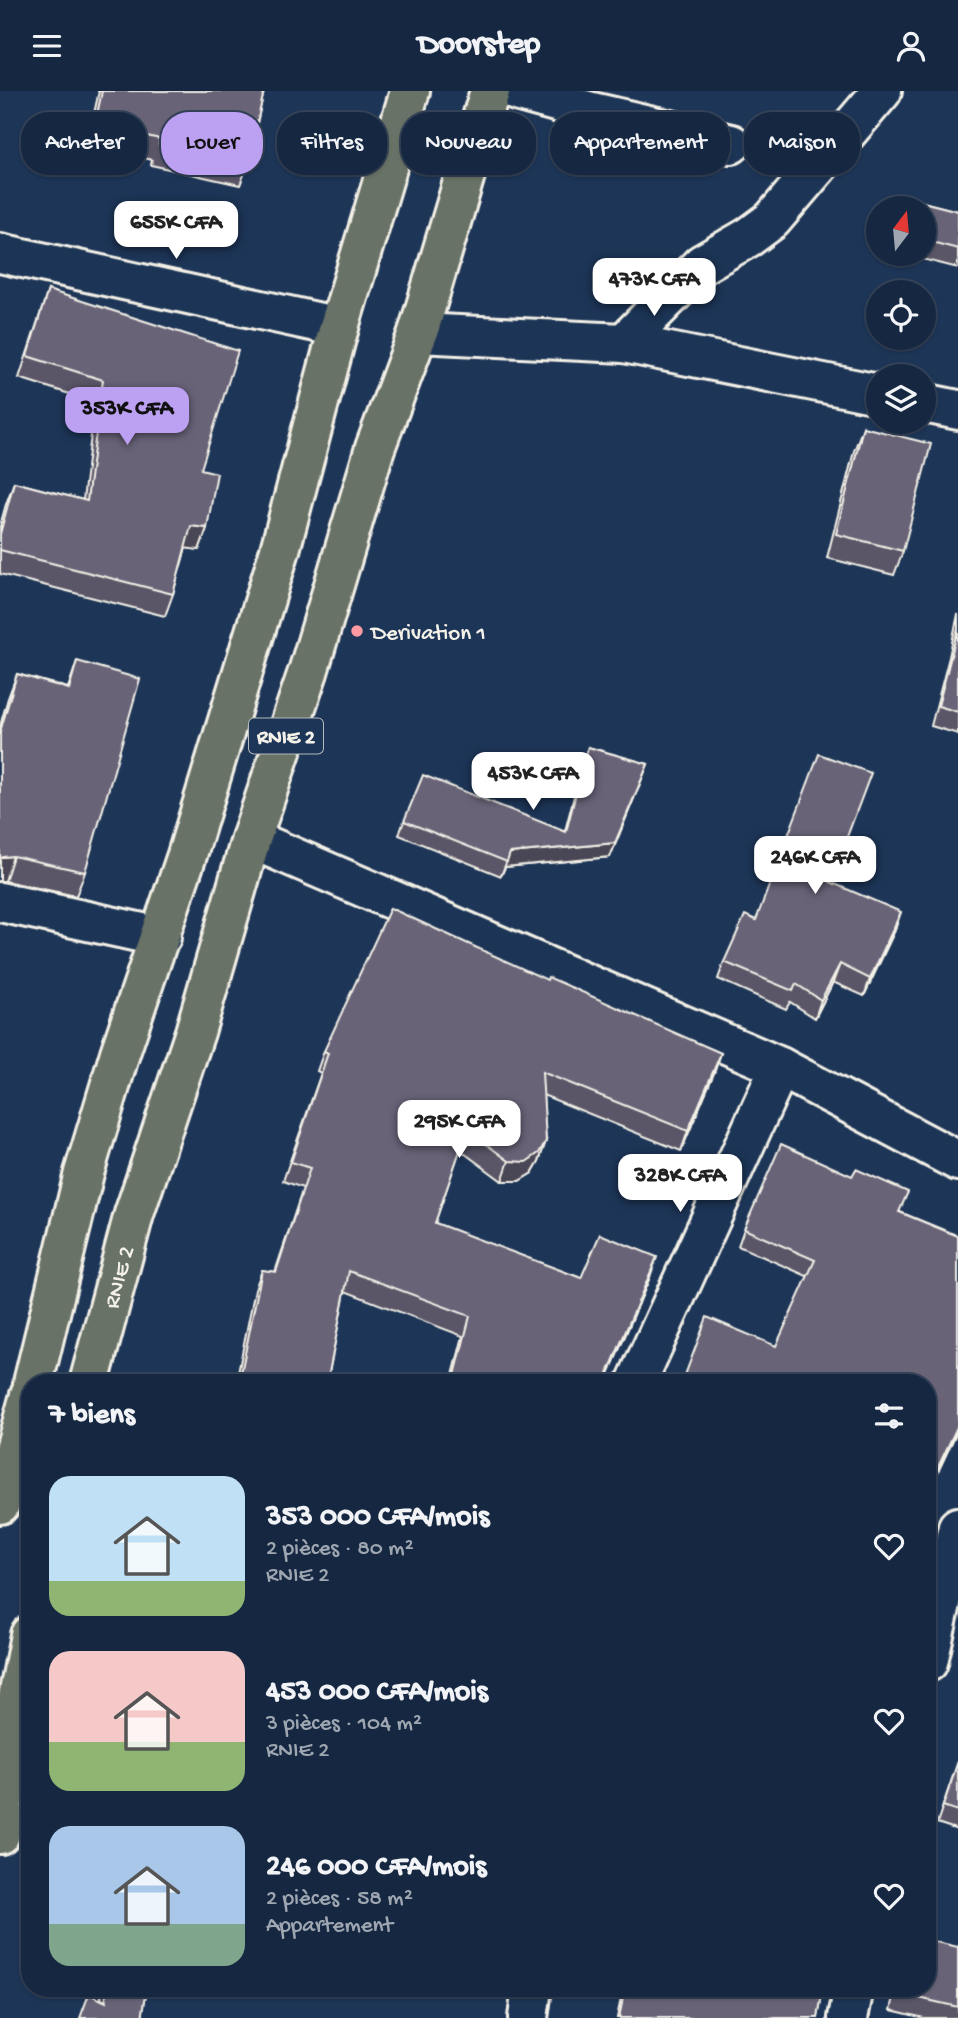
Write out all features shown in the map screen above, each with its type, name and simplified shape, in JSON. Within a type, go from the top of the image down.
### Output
[{"type":"highway","name":"RNIE 2","points":[[35,1374],[84,1173],[120,1053],[161,937],[280,550],[339,327],[410,91]]},
{"type":"highway","name":"RNIE 2","points":[[91,1374],[134,1214],[199,1020],[251,839],[308,672],[375,448],[418,333],[490,91]]},
{"type":"highway","points":[[0,1504],[21,1428]]},
{"type":"highway","points":[[0,1834],[12,1729],[21,1682]]},
{"type":"street","points":[[516,91],[731,144]]},
{"type":"street","points":[[624,343],[702,264],[772,221],[882,91]]},
{"type":"street","points":[[0,253],[339,327]]},
{"type":"street","points":[[418,333],[624,343],[866,392]]},
{"type":"street","points":[[936,405],[958,410]]},
{"type":"street","points":[[251,839],[780,1067],[958,1161]]},
{"type":"street","points":[[0,902],[161,937]]},
{"type":"street","points":[[640,1374],[780,1067]]},
{"type":"street","points":[[936,1626],[958,1527]]},
{"type":"street","points":[[528,2018],[531,1997]]},
{"type":"street","points":[[848,2018],[852,1997]]},
{"type":"building","points":[[102,91],[264,91],[259,112],[161,112],[161,144],[160,139],[147,136],[147,112],[98,112]]},
{"type":"building","points":[[936,205],[958,211],[958,249],[936,243]]},
{"type":"building","points":[[48,290],[238,351],[201,469],[217,473],[207,528],[191,526],[173,594],[0,550],[0,534],[14,482],[87,501],[103,380],[27,356]]},
{"type":"building","points":[[863,427],[866,428],[866,434],[891,434],[931,444],[903,551],[836,534]]},
{"type":"building","points":[[958,629],[958,712],[938,706]]},
{"type":"building","points":[[77,661],[140,679],[85,872],[13,856],[0,859],[0,732],[17,674],[69,689]]},
{"type":"building","points":[[588,747],[648,764],[615,843],[510,853],[507,862],[404,821],[423,775],[566,832]]},
{"type":"building","points":[[819,754],[871,773],[830,882],[901,912],[870,979],[840,964],[821,1000],[796,984],[793,991],[724,962],[745,915],[756,920]]},
{"type":"building","points":[[390,908],[547,980],[548,977],[721,1053],[688,1131],[542,1072],[546,1141],[539,1153],[526,1162],[509,1161],[467,1130],[435,1223],[581,1278],[600,1234],[657,1257],[608,1374],[455,1374],[470,1316],[349,1271],[329,1374],[241,1374],[262,1270],[276,1272],[310,1168],[291,1162],[328,1053],[324,1051]]},
{"type":"building","points":[[781,1144],[852,1176],[856,1169],[908,1192],[899,1212],[958,1236],[958,1425],[936,1472],[936,1374],[685,1374],[707,1317],[776,1346],[815,1260],[744,1229]]},
{"type":"building","points":[[958,1762],[958,1811],[943,1806]]},
{"type":"building","points":[[936,1942],[958,1947],[958,2007],[914,1997],[936,1997]]},
{"type":"building","points":[[88,1997],[106,2002],[106,1997],[146,1997],[142,2018],[80,2018]]},
{"type":"building","points":[[623,1997],[822,1997],[818,2018],[619,2018]]},
{"type":"place","name":"Derivation 1","points":[[357,631]]}]
